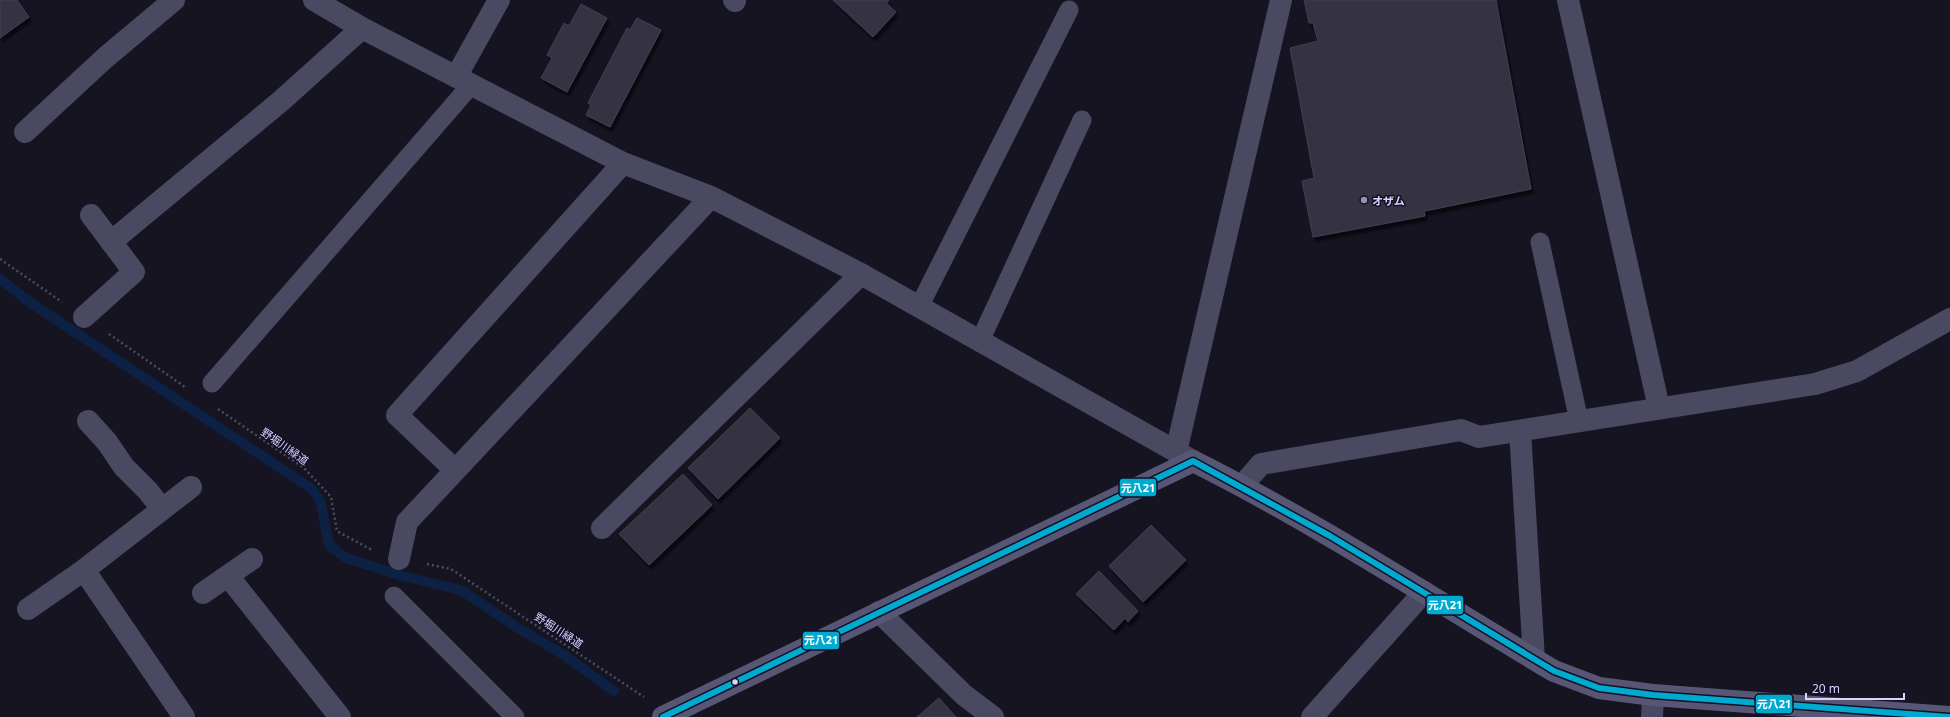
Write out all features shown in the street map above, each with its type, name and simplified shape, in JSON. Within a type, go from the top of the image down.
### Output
[{"type":"street","points":[[25,132],[105,58],[174,0]]},
{"type":"street","points":[[314,0],[362,28],[624,163],[711,197],[861,274],[1184,456],[1242,486],[1424,592],[1554,671],[1599,688],[1653,695],[1949,717]]},
{"type":"street","points":[[464,81],[499,0]]},
{"type":"street","points":[[1184,456],[1281,0]]},
{"type":"street","points":[[1568,0],[1659,408]]},
{"type":"street","points":[[111,242],[281,101],[362,28]]},
{"type":"street","points":[[455,470],[397,415],[624,163]]},
{"type":"street","points":[[399,559],[407,522],[711,197]]},
{"type":"street","points":[[84,317],[134,272],[91,215]]},
{"type":"street","points":[[602,528],[861,274]]},
{"type":"street","points":[[1242,486],[1261,464],[1460,430],[1479,437],[1815,384],[1857,371],[1950,319]]},
{"type":"street","points":[[88,421],[107,442],[124,467],[148,491],[162,509]]},
{"type":"street","points":[[1520,431],[1534,659]]},
{"type":"street","points":[[665,715],[879,612],[1184,456]]},
{"type":"street","points":[[28,609],[84,570],[191,487]]},
{"type":"street","points":[[203,594],[252,559]]},
{"type":"street","points":[[84,570],[184,717]]},
{"type":"street","points":[[228,576],[340,717]]},
{"type":"street","points":[[1312,717],[1424,592]]},
{"type":"street","points":[[879,612],[964,695],[993,717]]},
{"type":"street","points":[[1652,717],[1653,695]]},
{"type":"lane","points":[[919,307],[1069,10]]},
{"type":"lane","points":[[212,383],[464,81]]},
{"type":"lane","points":[[980,341],[1082,120]]},
{"type":"lane","points":[[1540,242],[1579,421]]},
{"type":"lane","points":[[394,596],[515,717]]},
{"type":"path","points":[[0,259],[187,388]]},
{"type":"path","name":"野堀川緑道","points":[[213,406],[304,468],[331,497],[337,531],[385,556],[451,569],[665,715]]},
{"type":"building","points":[[0,0],[17,0],[29,17],[0,38]]},
{"type":"building","points":[[833,0],[889,0],[886,3],[896,12],[873,37]]},
{"type":"building","points":[[1304,0],[1496,0],[1531,189],[1424,211],[1425,216],[1313,237],[1302,181],[1314,178],[1290,48],[1318,41],[1313,23],[1309,23]]},
{"type":"building","points":[[581,4],[607,18],[567,92],[541,78],[552,58],[547,55],[564,23],[569,26]]},
{"type":"building","points":[[637,18],[661,30],[610,127],[586,115],[591,105],[588,103],[627,28],[630,30]]},
{"type":"building","points":[[750,408],[780,438],[718,499],[688,468]]},
{"type":"building","points":[[683,474],[712,505],[649,565],[619,534]]},
{"type":"building","points":[[1151,525],[1186,560],[1143,602],[1109,566]]},
{"type":"building","points":[[1099,571],[1138,611],[1128,622],[1125,618],[1114,630],[1076,594]]},
{"type":"building","points":[[939,698],[956,717],[917,717]]},
{"type":"waterway","points":[[0,279],[28,301],[312,489],[320,500],[329,545],[346,558],[406,577],[461,590],[518,628],[564,655],[614,691]]},
{"type":"transit line","name":"元八21","points":[[663,717],[1193,461],[1330,536],[1554,671],[1599,688],[1653,695],[1949,717]]},
{"type":"place","name":"オザム","points":[[1364,200]]}]
